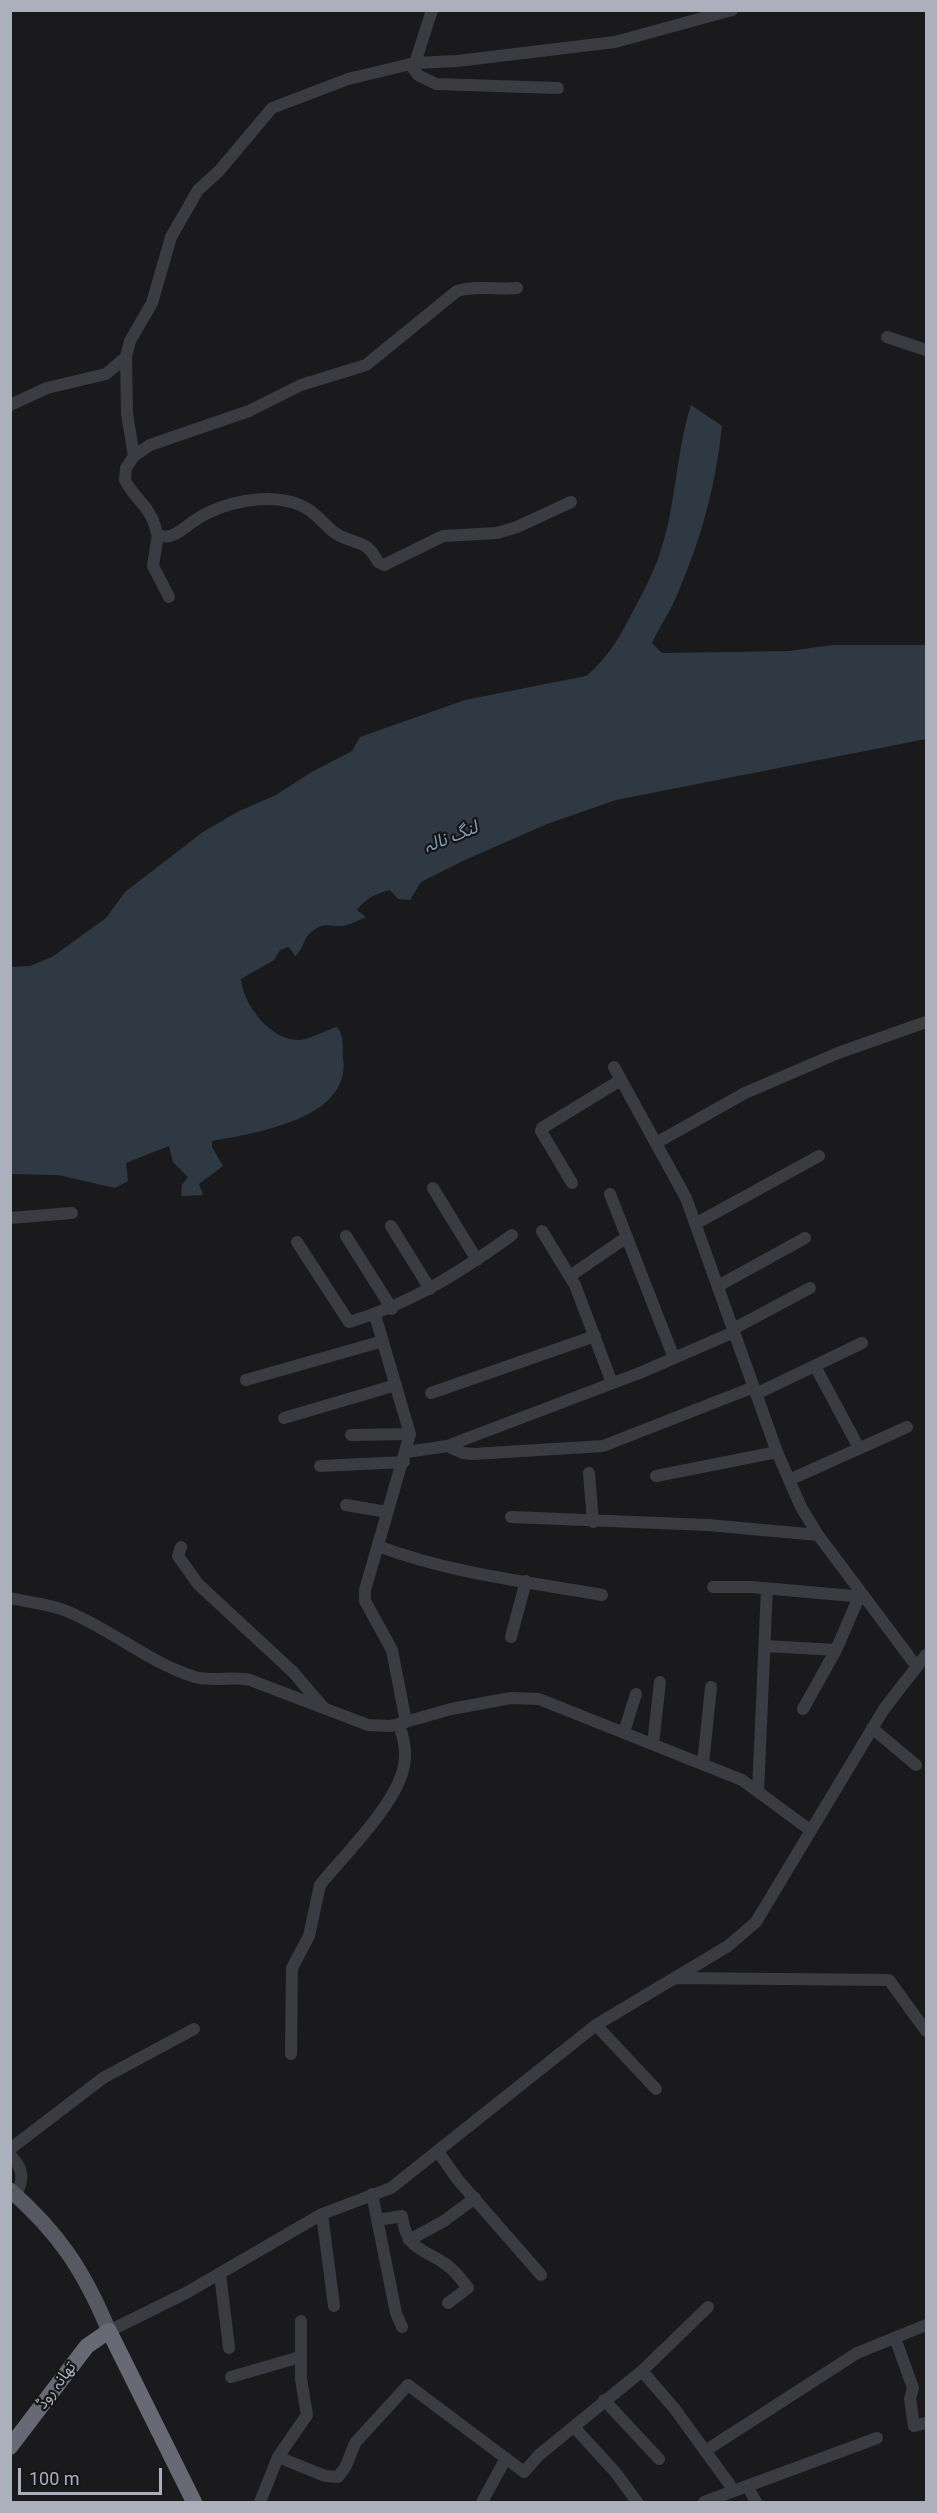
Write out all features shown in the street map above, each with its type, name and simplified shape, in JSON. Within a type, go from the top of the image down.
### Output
[{"type":"highway","name":"تھانہ روڈ","points":[[10,2447],[87,2346],[109,2331]]},
{"type":"highway","points":[[109,2331],[194,2502]]},
{"type":"main road","points":[[13,2193],[55,2234],[76,2262],[92,2288],[109,2331]]},
{"type":"street","points":[[432,10],[412,63],[418,75],[436,84],[558,88]]},
{"type":"street","points":[[134,456],[128,414],[126,357],[130,341],[152,303],[171,237],[198,190],[219,171],[272,108],[348,79],[412,63],[457,62],[615,42],[732,10]]},
{"type":"street","points":[[169,597],[153,566],[158,534],[152,515],[125,480],[126,468],[134,456],[156,443],[171,440],[200,426],[249,411],[301,385],[366,364],[457,291],[475,287],[499,290],[517,288]]},
{"type":"street","points":[[887,337],[927,350]]},
{"type":"street","points":[[10,405],[47,388],[106,374],[126,357]]},
{"type":"street","points":[[158,534],[171,536],[195,520],[224,507],[272,500],[298,504],[318,515],[338,534],[359,541],[371,549],[378,562],[384,565],[443,536],[497,533],[517,527],[571,502]]},
{"type":"street","points":[[656,1143],[745,1093],[838,1053],[927,1022]]},
{"type":"street","points":[[614,1067],[686,1198],[789,1480],[818,1535],[861,1597],[917,1667]]},
{"type":"street","points":[[572,1183],[541,1131],[542,1128],[621,1080]]},
{"type":"street","points":[[695,1224],[819,1156]]},
{"type":"street","points":[[433,1188],[477,1260]]},
{"type":"street","points":[[610,1194],[674,1358]]},
{"type":"street","points":[[10,1218],[72,1213]]},
{"type":"street","points":[[391,1226],[430,1289]]},
{"type":"street","points":[[542,1231],[570,1276],[612,1383]]},
{"type":"street","points":[[297,1242],[349,1322],[392,1309],[430,1289],[512,1235]]},
{"type":"street","points":[[346,1236],[392,1309]]},
{"type":"street","points":[[570,1276],[627,1237]]},
{"type":"street","points":[[718,1286],[805,1238]]},
{"type":"street","points":[[320,1466],[405,1457],[447,1446],[674,1358],[734,1330],[810,1288]]},
{"type":"street","points":[[291,2054],[292,1968],[309,1936],[315,1897],[320,1885],[396,1792],[405,1761],[405,1744],[392,1650],[365,1601],[365,1590],[411,1434],[375,1315]]},
{"type":"street","points":[[431,1394],[595,1336]]},
{"type":"street","points":[[246,1380],[383,1341]]},
{"type":"street","points":[[447,1446],[463,1453],[473,1454],[603,1446],[755,1391],[862,1343]]},
{"type":"street","points":[[815,1366],[859,1448]]},
{"type":"street","points":[[284,1418],[396,1385]]},
{"type":"street","points":[[789,1480],[907,1427]]},
{"type":"street","points":[[351,1435],[411,1434]]},
{"type":"street","points":[[656,1476],[777,1452]]},
{"type":"street","points":[[590,1473],[593,1522]]},
{"type":"street","points":[[346,1505],[387,1512]]},
{"type":"street","points":[[511,1517],[708,1525],[818,1535]]},
{"type":"street","points":[[378,1546],[403,1556],[602,1595]]},
{"type":"street","points":[[181,1547],[178,1556],[198,1584],[293,1672],[323,1706]]},
{"type":"street","points":[[511,1637],[526,1581]]},
{"type":"street","points":[[713,1587],[767,1588],[861,1597]]},
{"type":"street","points":[[758,1792],[767,1588]]},
{"type":"street","points":[[803,1709],[836,1650],[861,1597]]},
{"type":"street","points":[[10,1598],[63,1609],[100,1628],[139,1653],[196,1677],[230,1676],[250,1680],[368,1725],[402,1723],[451,1708],[491,1701],[511,1698],[539,1699],[742,1780],[810,1830]]},
{"type":"street","points":[[766,1646],[836,1650]]},
{"type":"street","points":[[109,2331],[220,2274],[322,2214],[391,2188],[439,2153],[517,2086],[596,2025],[728,1946],[756,1922],[872,1728],[927,1655]]},
{"type":"street","points":[[653,1744],[660,1682]]},
{"type":"street","points":[[703,1764],[711,1687]]},
{"type":"street","points":[[624,1732],[636,1694]]},
{"type":"street","points":[[872,1728],[916,1765]]},
{"type":"street","points":[[673,1978],[889,1980],[927,2031]]},
{"type":"street","points":[[596,2025],[656,2089]]},
{"type":"street","points":[[10,2149],[103,2078],[194,2029]]},
{"type":"street","points":[[439,2153],[541,2275]]},
{"type":"street","points":[[10,2155],[22,2171],[23,2180],[13,2193]]},
{"type":"street","points":[[372,2194],[396,2313],[402,2327]]},
{"type":"street","points":[[409,2240],[444,2221],[475,2198]]},
{"type":"street","points":[[322,2214],[334,2306]]},
{"type":"street","points":[[377,2220],[402,2216],[409,2240],[415,2248],[445,2264],[468,2288],[448,2303]]},
{"type":"street","points":[[220,2274],[229,2348]]},
{"type":"street","points":[[278,2457],[325,2476],[338,2476],[346,2466],[355,2443],[408,2385],[524,2472],[604,2400],[642,2371],[708,2307]]},
{"type":"street","points":[[260,2502],[278,2457],[307,2415],[302,2393],[301,2321]]},
{"type":"street","points":[[705,2451],[857,2353],[927,2325]]},
{"type":"street","points":[[895,2337],[913,2388],[910,2398],[914,2426],[927,2423]]},
{"type":"street","points":[[231,2376],[300,2358]]},
{"type":"street","points":[[642,2371],[674,2408],[730,2485]]},
{"type":"street","points":[[604,2400],[659,2459]]},
{"type":"street","points":[[574,2427],[616,2473],[634,2501]]},
{"type":"street","points":[[704,2502],[876,2439]]},
{"type":"street","points":[[482,2502],[506,2458]]},
{"type":"street","points":[[748,2487],[756,2502]]},
{"type":"water","name":"لنگ نالہ","points":[[691,405],[722,426],[716,468],[695,550],[676,597],[652,643],[662,653],[789,651],[833,645],[926,645],[926,739],[616,800],[547,824],[465,860],[421,882],[410,900],[398,899],[390,890],[375,895],[367,899],[357,910],[366,917],[346,925],[324,926],[316,929],[308,935],[295,956],[289,947],[280,950],[274,960],[241,979],[248,1001],[263,1022],[283,1037],[294,1040],[306,1039],[337,1027],[343,1042],[342,1079],[332,1096],[317,1109],[297,1119],[252,1133],[212,1141],[212,1147],[223,1166],[199,1184],[203,1195],[181,1196],[182,1185],[188,1177],[173,1162],[169,1146],[126,1163],[128,1181],[115,1188],[58,1175],[11,1174],[11,967],[30,966],[52,957],[106,918],[125,892],[203,832],[239,811],[276,795],[310,773],[352,751],[360,737],[465,700],[586,676],[607,655],[618,639],[655,566],[666,533],[682,441]]}]
